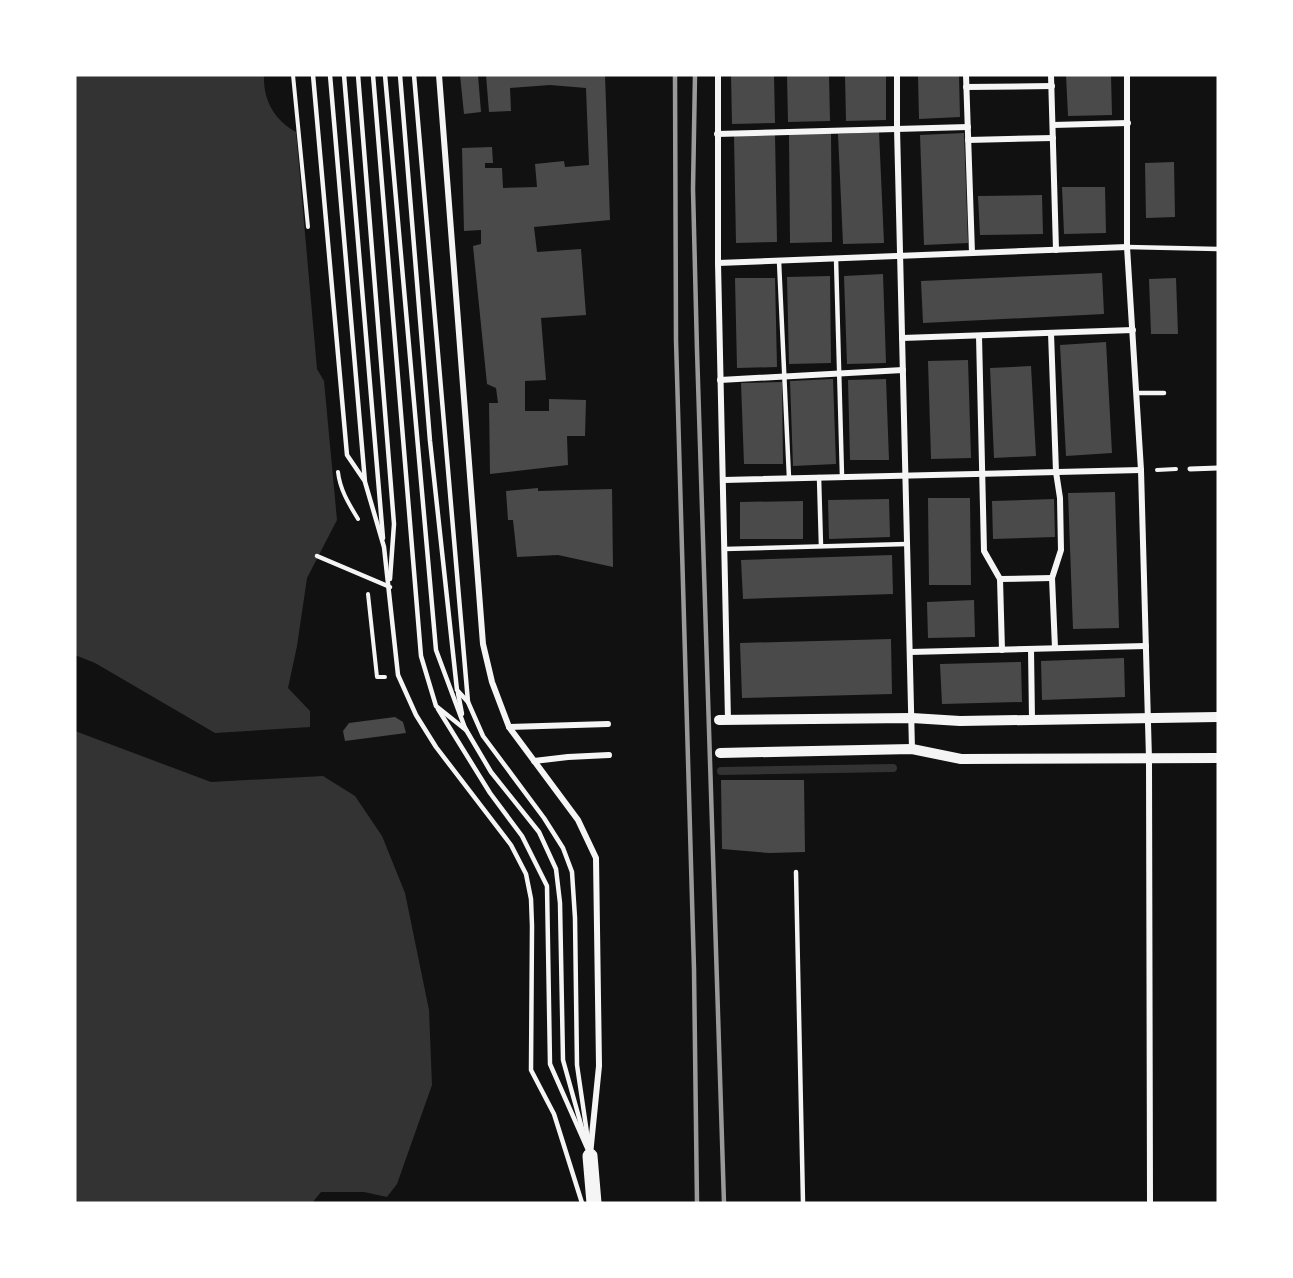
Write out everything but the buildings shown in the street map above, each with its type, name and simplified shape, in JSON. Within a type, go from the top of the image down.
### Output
[{"type":"main road","points":[[590,1156],[594,1203]]},
{"type":"street","points":[[439,75],[483,644],[492,682],[509,727],[578,820],[596,858],[599,1065],[590,1156]]},
{"type":"street","points":[[718,75],[718,263],[724,480],[724,720],[912,718],[1032,721],[1218,717]]},
{"type":"street","points":[[897,75],[912,749]]},
{"type":"street","points":[[966,75],[972,253]]},
{"type":"street","points":[[1051,75],[1056,250]]},
{"type":"street","points":[[1128,75],[1127,247],[1141,470],[1149,759],[1150,1203]]},
{"type":"street","points":[[966,87],[1052,86]]},
{"type":"street","points":[[1053,125],[1128,123]]},
{"type":"street","points":[[717,134],[968,127]]},
{"type":"street","points":[[968,140],[1053,138]]},
{"type":"street","points":[[718,263],[1127,247]]},
{"type":"street","points":[[902,338],[1133,330]]},
{"type":"street","points":[[1051,333],[1061,550],[1052,578],[1054,648]]},
{"type":"street","points":[[979,336],[984,552],[1000,579],[1002,650]]},
{"type":"street","points":[[720,380],[903,370]]},
{"type":"street","points":[[1190,469],[1218,468]]},
{"type":"street","points":[[724,480],[1141,470]]},
{"type":"street","points":[[1000,579],[1052,578]]},
{"type":"street","points":[[910,652],[1146,646]]},
{"type":"street","points":[[1031,649],[1032,721]]},
{"type":"street","points":[[509,727],[608,724]]},
{"type":"street","points":[[720,753],[912,749],[961,759],[1218,758]]},
{"type":"street","points":[[534,761],[609,755]]},
{"type":"lane","points":[[313,75],[347,455],[365,482]]},
{"type":"lane","points":[[330,75],[365,482],[384,547]]},
{"type":"lane","points":[[344,75],[384,547],[398,675],[415,712],[436,747],[511,845],[526,874],[531,899],[532,926],[531,1070],[554,1114],[582,1203]]},
{"type":"lane","points":[[358,75],[394,524],[390,587]]},
{"type":"lane","points":[[373,75],[421,656],[436,706],[490,793],[522,836],[547,886],[550,1064],[590,1156]]},
{"type":"lane","points":[[386,75],[436,650],[465,730],[491,772],[539,832],[555,869],[560,903],[562,1060],[590,1156]]},
{"type":"lane","points":[[400,75],[430,441],[457,690],[465,730]]},
{"type":"lane","points":[[414,75],[468,702]]},
{"type":"lane","points":[[1127,247],[1218,249]]},
{"type":"lane","points":[[836,258],[842,476]]},
{"type":"lane","points":[[779,261],[789,478]]},
{"type":"lane","points":[[1137,393],[1164,393]]},
{"type":"lane","points":[[819,477],[821,546]]},
{"type":"lane","points":[[724,549],[907,544]]},
{"type":"lane","points":[[317,556],[390,587]]},
{"type":"lane","points":[[457,690],[468,702],[483,736],[544,818],[562,848],[572,872],[575,918],[577,1065],[590,1156]]},
{"type":"lane","points":[[436,706],[465,730]]},
{"type":"lane","points":[[796,872],[802,1203]]},
{"type":"path","points":[[1141,470],[1190,469]]},
{"type":"path","points":[[367,578],[377,677],[391,676]]},
{"type":"shaded area","points":[[75,75],[264,75],[265,93],[271,108],[282,122],[296,132],[317,369],[324,381],[337,520],[307,578],[288,688],[310,711],[310,727],[215,733],[95,663],[75,655]]},
{"type":"shaded area","points":[[75,731],[211,782],[323,776],[355,796],[382,836],[405,893],[429,1010],[432,1085],[397,1184],[387,1197],[364,1192],[321,1192],[312,1203],[75,1203]]},
{"type":"waterway","points":[[721,771],[893,768]]},
{"type":"railway","points":[[675,75],[676,340],[694,969],[697,1203]]},
{"type":"railway","points":[[695,75],[693,189],[697,350],[724,1203]]}]
